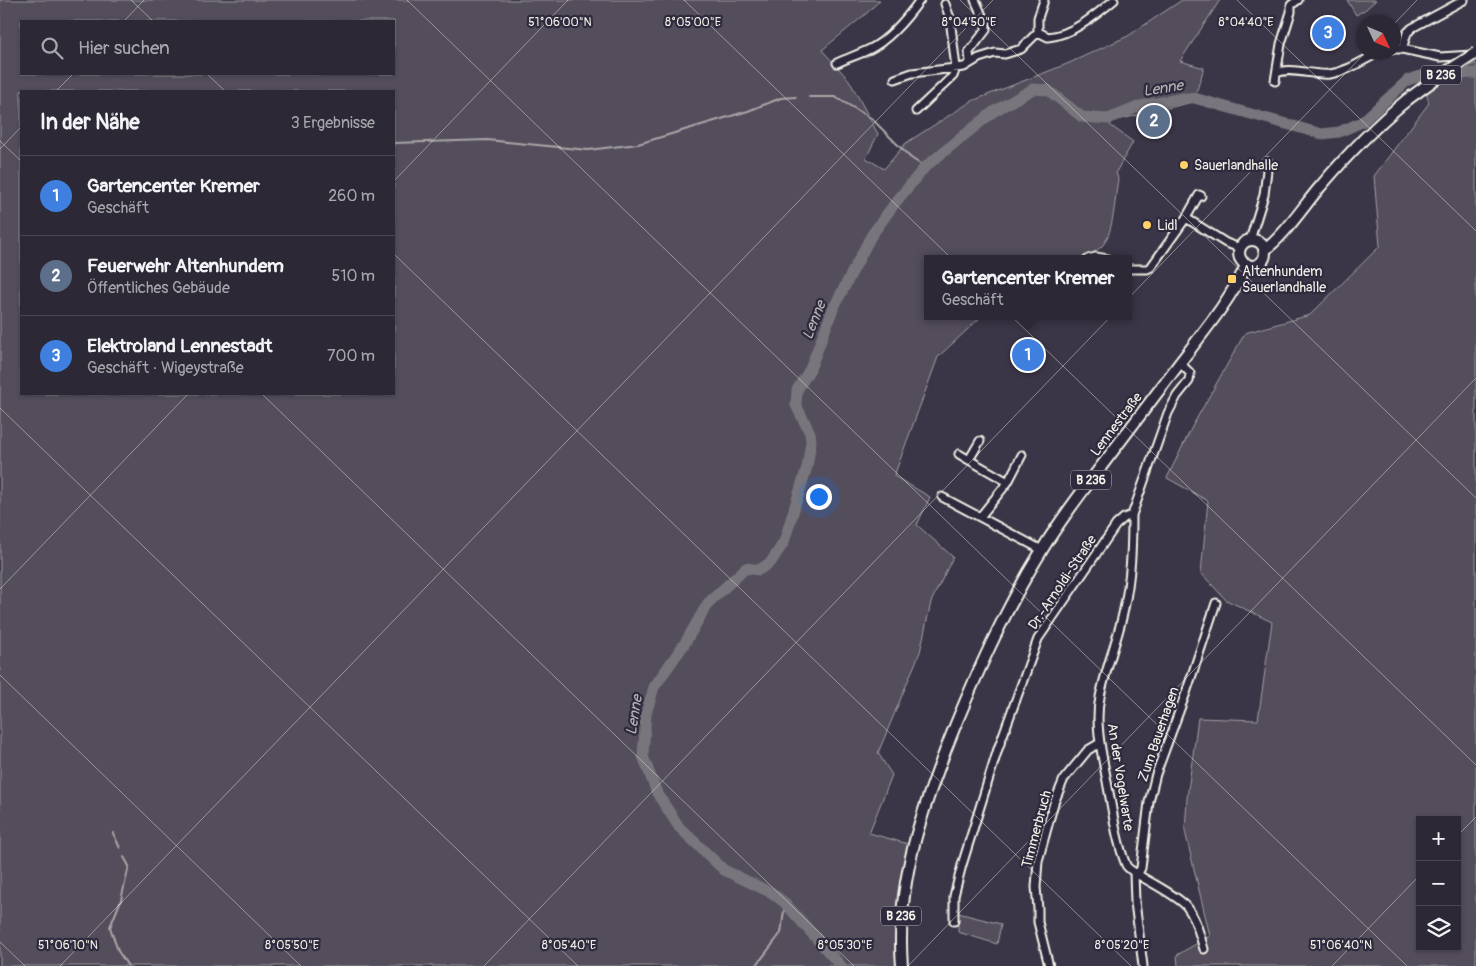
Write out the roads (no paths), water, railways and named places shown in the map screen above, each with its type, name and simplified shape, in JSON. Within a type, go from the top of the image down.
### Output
[{"type":"main road","name":"B 236","points":[[1247,264],[1259,264],[1263,258],[1264,250],[1276,241],[1324,182],[1358,144],[1386,117],[1434,80],[1476,54]]},
{"type":"main road","points":[[1247,264],[1240,256],[1240,248],[1244,243],[1250,240],[1258,242],[1264,250]]},
{"type":"main road","name":"Lennestraße","points":[[902,966],[901,923],[908,866],[921,818],[944,753],[977,674],[1012,603],[1042,550],[1082,492],[1222,308],[1247,264]]},
{"type":"street","points":[[837,63],[877,44],[908,17],[920,0]]},
{"type":"street","points":[[970,62],[968,52],[986,30],[986,24],[975,0]]},
{"type":"street","points":[[895,79],[912,73],[964,68],[970,62],[979,58],[995,53],[1005,54],[1021,49],[1038,32],[1038,18],[1044,0]]},
{"type":"street","points":[[1038,32],[1048,37],[1068,30],[1081,24],[1114,0]]},
{"type":"street","points":[[1298,0],[1290,2],[1291,12],[1281,44],[1276,77],[1286,70],[1304,74],[1330,74],[1356,66],[1366,60]]},
{"type":"street","points":[[1464,0],[1412,28],[1407,34],[1402,49],[1430,56],[1476,54]]},
{"type":"street","points":[[916,111],[953,76],[956,68],[950,18],[946,4]]},
{"type":"street","points":[[1250,240],[1264,195],[1268,162]]},
{"type":"street","points":[[1132,269],[1147,269],[1151,267],[1186,218],[1199,195],[1202,196]]},
{"type":"street","points":[[1186,218],[1226,243],[1240,248]]},
{"type":"street","points":[[1132,515],[1168,413],[1177,396],[1189,381],[1188,370],[1180,363]]},
{"type":"street","points":[[969,460],[980,441]]},
{"type":"street","points":[[958,454],[1008,482]]},
{"type":"street","points":[[980,517],[1008,482],[1022,455]]},
{"type":"street","points":[[942,497],[1042,550]]},
{"type":"street","name":"An der Vogelwarte","points":[[1132,515],[1131,574],[1124,611],[1100,698],[1098,713],[1100,742],[1117,835],[1127,867],[1134,873]]},
{"type":"street","name":"Dr.-Arnoldi-Straße","points":[[954,921],[954,896],[965,856],[998,749],[1038,639],[1116,525],[1124,518],[1132,515]]},
{"type":"street","name":"Zum Bauerhagen","points":[[1134,873],[1139,872],[1141,868],[1149,802],[1156,774],[1216,603]]},
{"type":"street","name":"Timmerbruch","points":[[1049,966],[1038,922],[1036,887],[1038,861],[1054,803],[1064,779],[1088,750],[1100,742]]},
{"type":"street","points":[[1143,966],[1136,912],[1134,873],[1154,882],[1188,908],[1204,949]]},
{"type":"waterway","name":"Lenne","points":[[841,966],[785,903],[772,893],[724,870],[679,827],[657,793],[643,756],[646,714],[654,687],[685,643],[708,603],[746,568],[759,570],[771,562],[784,542],[807,467],[811,442],[810,433],[796,405],[797,390],[810,369],[833,309],[871,236],[925,167],[993,112],[1033,89],[1048,90],[1082,117],[1108,119],[1140,106],[1183,98],[1194,98],[1322,134],[1339,132],[1362,122],[1408,80],[1420,76],[1476,73]]},
{"type":"waterway","points":[[395,143],[487,140],[588,150],[638,144],[748,111],[781,98],[796,97]]},
{"type":"waterway","points":[[809,97],[835,97],[871,118],[911,158],[925,167]]},
{"type":"waterway","points":[[113,833],[120,848]]},
{"type":"waterway","points":[[124,857],[129,866],[121,900],[110,927],[118,951],[128,966]]},
{"type":"waterway","points":[[756,966],[781,933],[785,903]]},
{"type":"place","name":"Elektroland Lennestadt","points":[[1328,33]]},
{"type":"place","name":"Feuerwehr Altenhundem","points":[[1154,121]]},
{"type":"place","name":"Sauerlandhalle","points":[[1184,165]]},
{"type":"place","name":"Lidl","points":[[1147,225]]},
{"type":"place","name":"Altenhundem Sauerlandhalle","points":[[1232,279]]},
{"type":"place","name":"Gartencenter Kremer","points":[[1028,355]]}]
